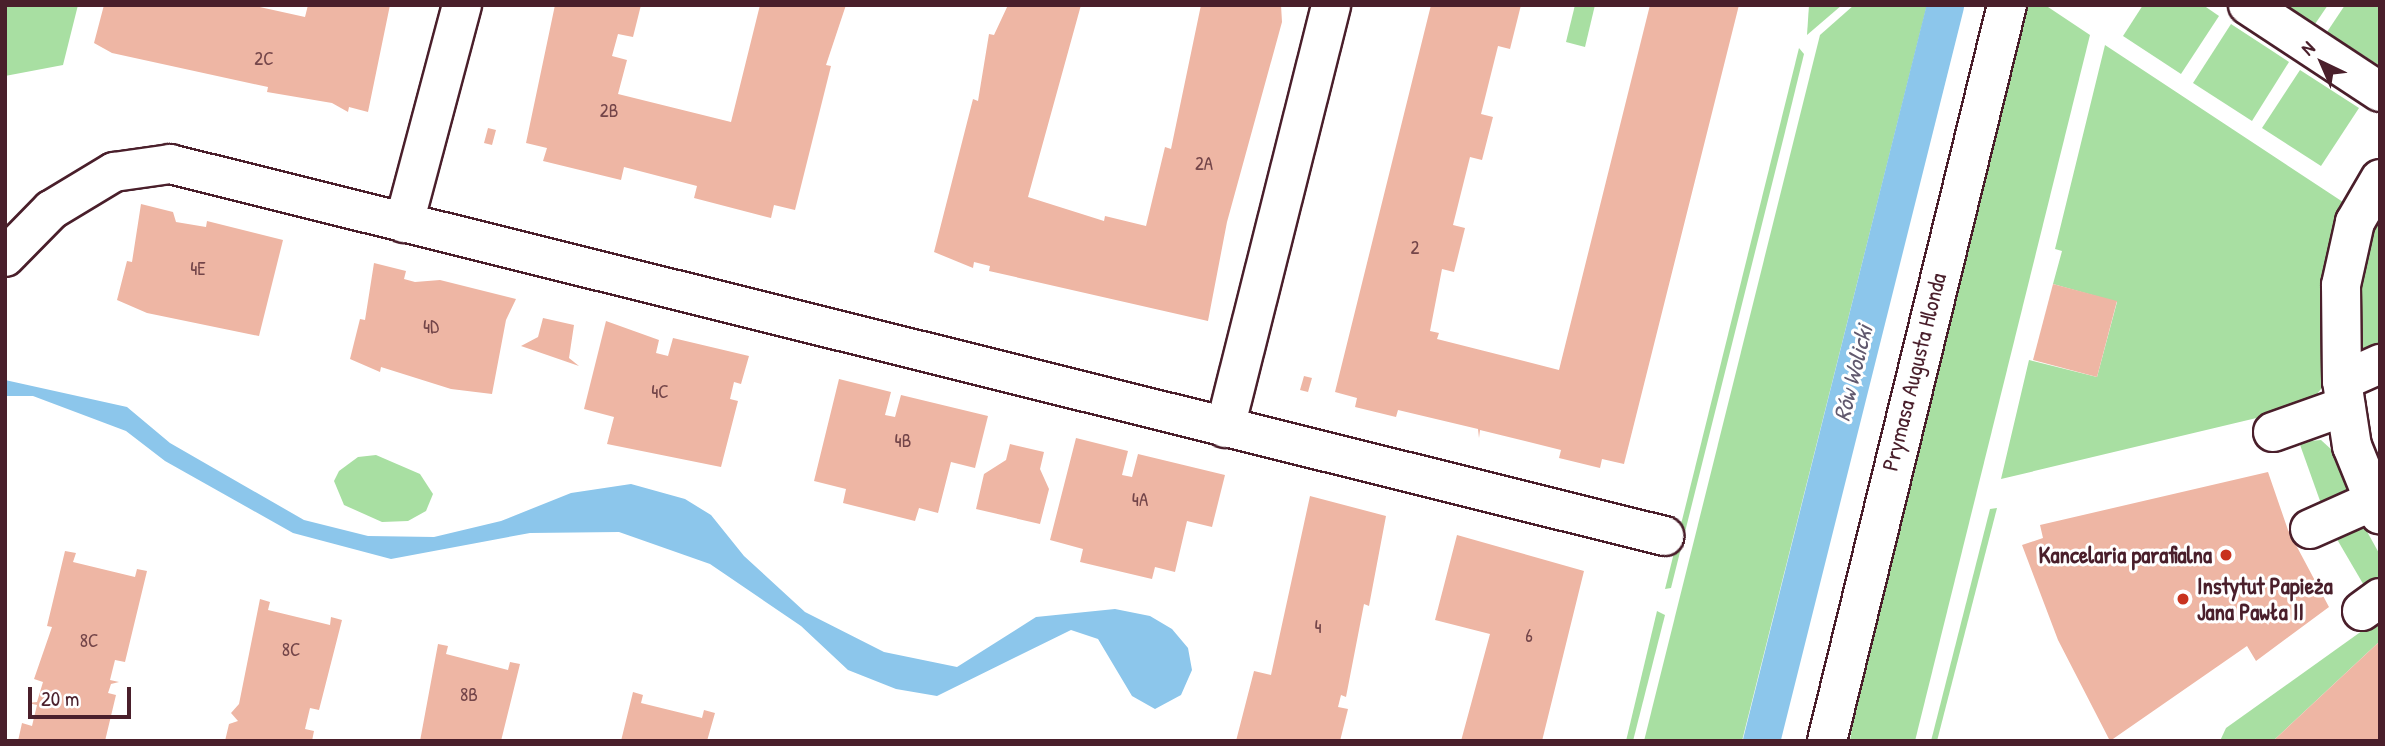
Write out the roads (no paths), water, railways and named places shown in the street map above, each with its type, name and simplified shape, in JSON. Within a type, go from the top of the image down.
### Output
[{"type":"street","points":[[404,223],[462,5]]},
{"type":"street","points":[[1225,428],[1331,5]]},
{"type":"street","name":"Prymasa Augusta Hlonda","points":[[1827,741],[2007,5]]},
{"type":"street","points":[[2248,5],[2380,92]]},
{"type":"street","points":[[5,257],[51,209],[114,172],[170,164],[1664,536]]},
{"type":"street","points":[[2311,529],[2376,508],[2366,447],[2344,394],[2341,285],[2356,222],[2380,179]]},
{"type":"street","points":[[2273,432],[2344,394],[2380,364]]},
{"type":"water","points":[[5,380],[127,407],[170,443],[304,520],[368,536],[434,537],[501,521],[571,493],[631,484],[685,499],[711,515],[744,556],[805,612],[884,652],[957,667],[1036,617],[1115,609],[1150,616],[1172,629],[1188,648],[1192,670],[1181,695],[1155,709],[1132,696],[1098,639],[1071,630],[937,696],[896,689],[848,670],[801,626],[710,564],[619,532],[530,533],[391,559],[293,533],[165,461],[126,431],[33,396],[5,396]]},
{"type":"waterway","name":"Rów Wolicki","points":[[1761,741],[1945,5]]},
{"type":"place","name":"Kancelaria parafialna","points":[[2226,555]]},
{"type":"place","name":"Instytut Papieża Jana Pawła II","points":[[2183,599]]}]
